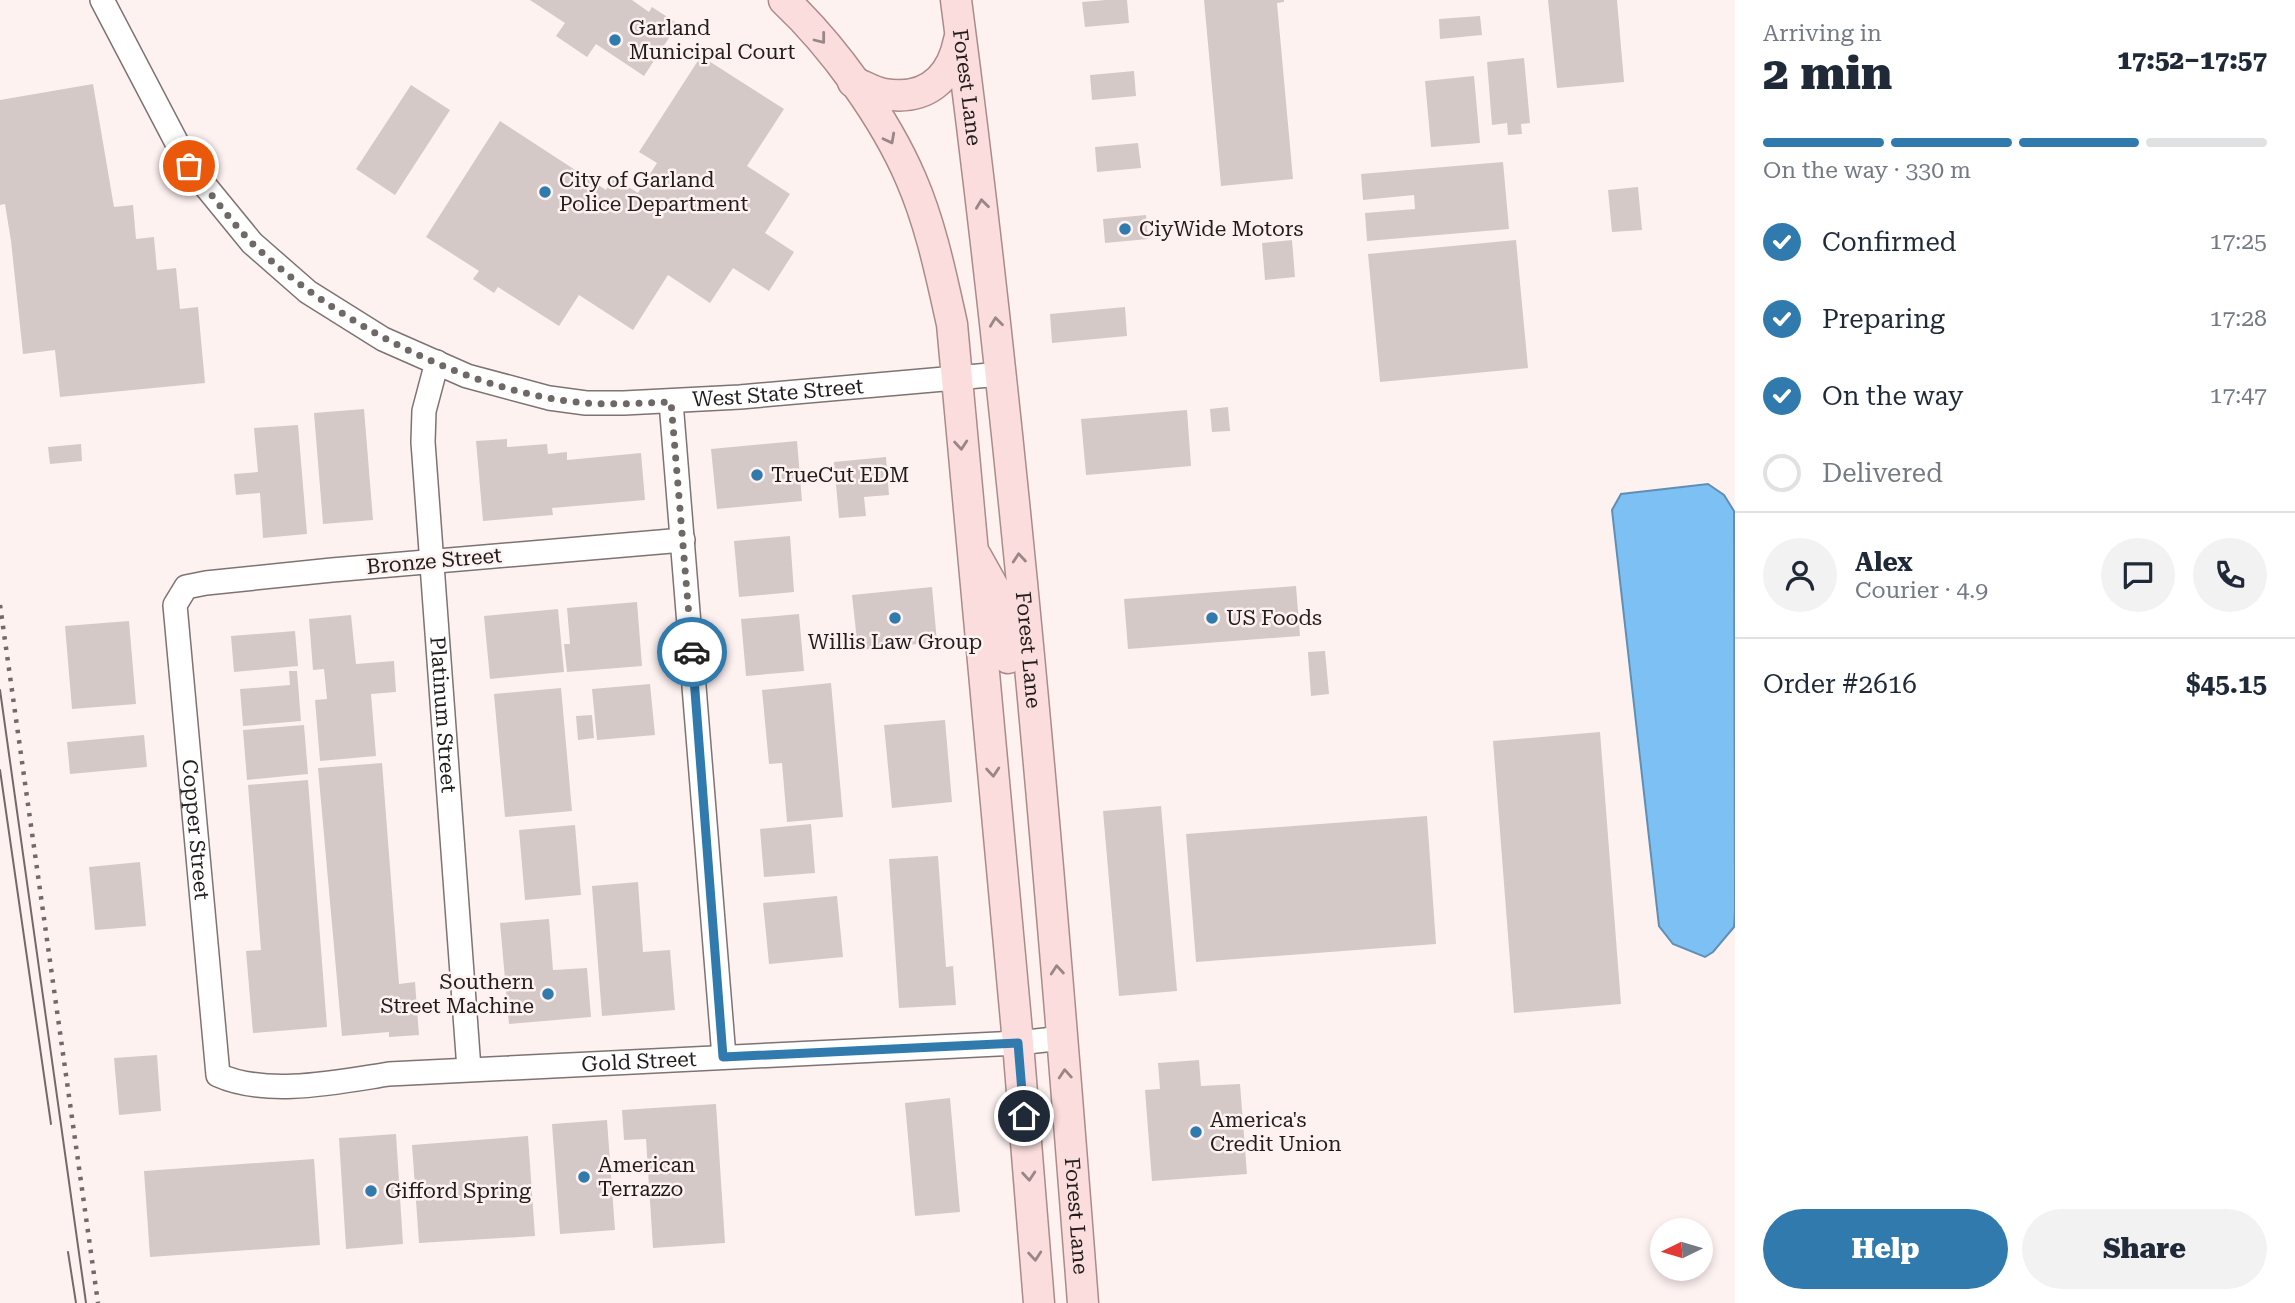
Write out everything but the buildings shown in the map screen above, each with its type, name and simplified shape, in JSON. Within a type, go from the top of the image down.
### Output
[{"type":"main road","name":"Forest Lane","points":[[784,0],[818,34],[853,82],[882,124],[911,178],[923,211],[952,324],[1039,1303]]},
{"type":"main road","name":"Forest Lane","points":[[956,0],[1001,374],[1063,1038],[1083,1303]]},
{"type":"main road","points":[[853,82],[883,94],[912,95],[922,92],[933,87],[945,75],[956,55],[961,34]]},
{"type":"main road","points":[[971,547],[1000,599],[1013,681],[1021,693],[1032,699]]},
{"type":"street","name":"West State Street","points":[[102,0],[189,166],[252,243],[308,292],[383,339],[467,376],[550,398],[586,403],[671,402],[1001,374]]},
{"type":"street","name":"Platinum Street","points":[[437,362],[424,411],[423,442],[470,1069]]},
{"type":"street","points":[[671,402],[723,1057]]},
{"type":"street","name":"Bronze Street","points":[[186,587],[290,574],[683,540]]},
{"type":"street","name":"Copper Street","points":[[186,587],[175,605],[218,1075]]},
{"type":"street","name":"Gold Street","points":[[218,1075],[232,1082],[272,1087],[388,1074],[1018,1043],[1063,1038]]},
{"type":"water","points":[[1708,484],[1724,495],[1734,511],[1735,910],[1734,927],[1713,952],[1705,957],[1673,944],[1659,926],[1612,510],[1621,494]]},
{"type":"tram line","points":[[0,690],[86,1303]]},
{"type":"tram line","points":[[0,770],[51,1124]]},
{"type":"tram line","points":[[68,1252],[76,1303]]},
{"type":"railway","points":[[0,605],[98,1303]]},
{"type":"way so far","points":[[189,166],[252,243],[308,292],[383,339],[467,376],[550,398],[586,403],[671,402],[692,652]]},
{"type":"place","name":"Garland Municipal Court","points":[[615,40]]},
{"type":"place","name":"City of Garland Police Department","points":[[545,192]]},
{"type":"place","name":"CiyWide Motors","points":[[1125,229]]},
{"type":"place","name":"TrueCut EDM","points":[[757,475]]},
{"type":"place","name":"Willis Law Group","points":[[895,618]]},
{"type":"place","name":"US Foods","points":[[1212,618]]},
{"type":"place","name":"Southern Street Machine","points":[[548,994]]},
{"type":"place","name":"America's Credit Union","points":[[1196,1132]]},
{"type":"place","name":"American Terrazzo","points":[[584,1177]]},
{"type":"place","name":"Gifford Spring","points":[[371,1191]]},
{"type":"route","points":[[692,652],[723,1057],[1018,1043],[1024,1116]]}]
